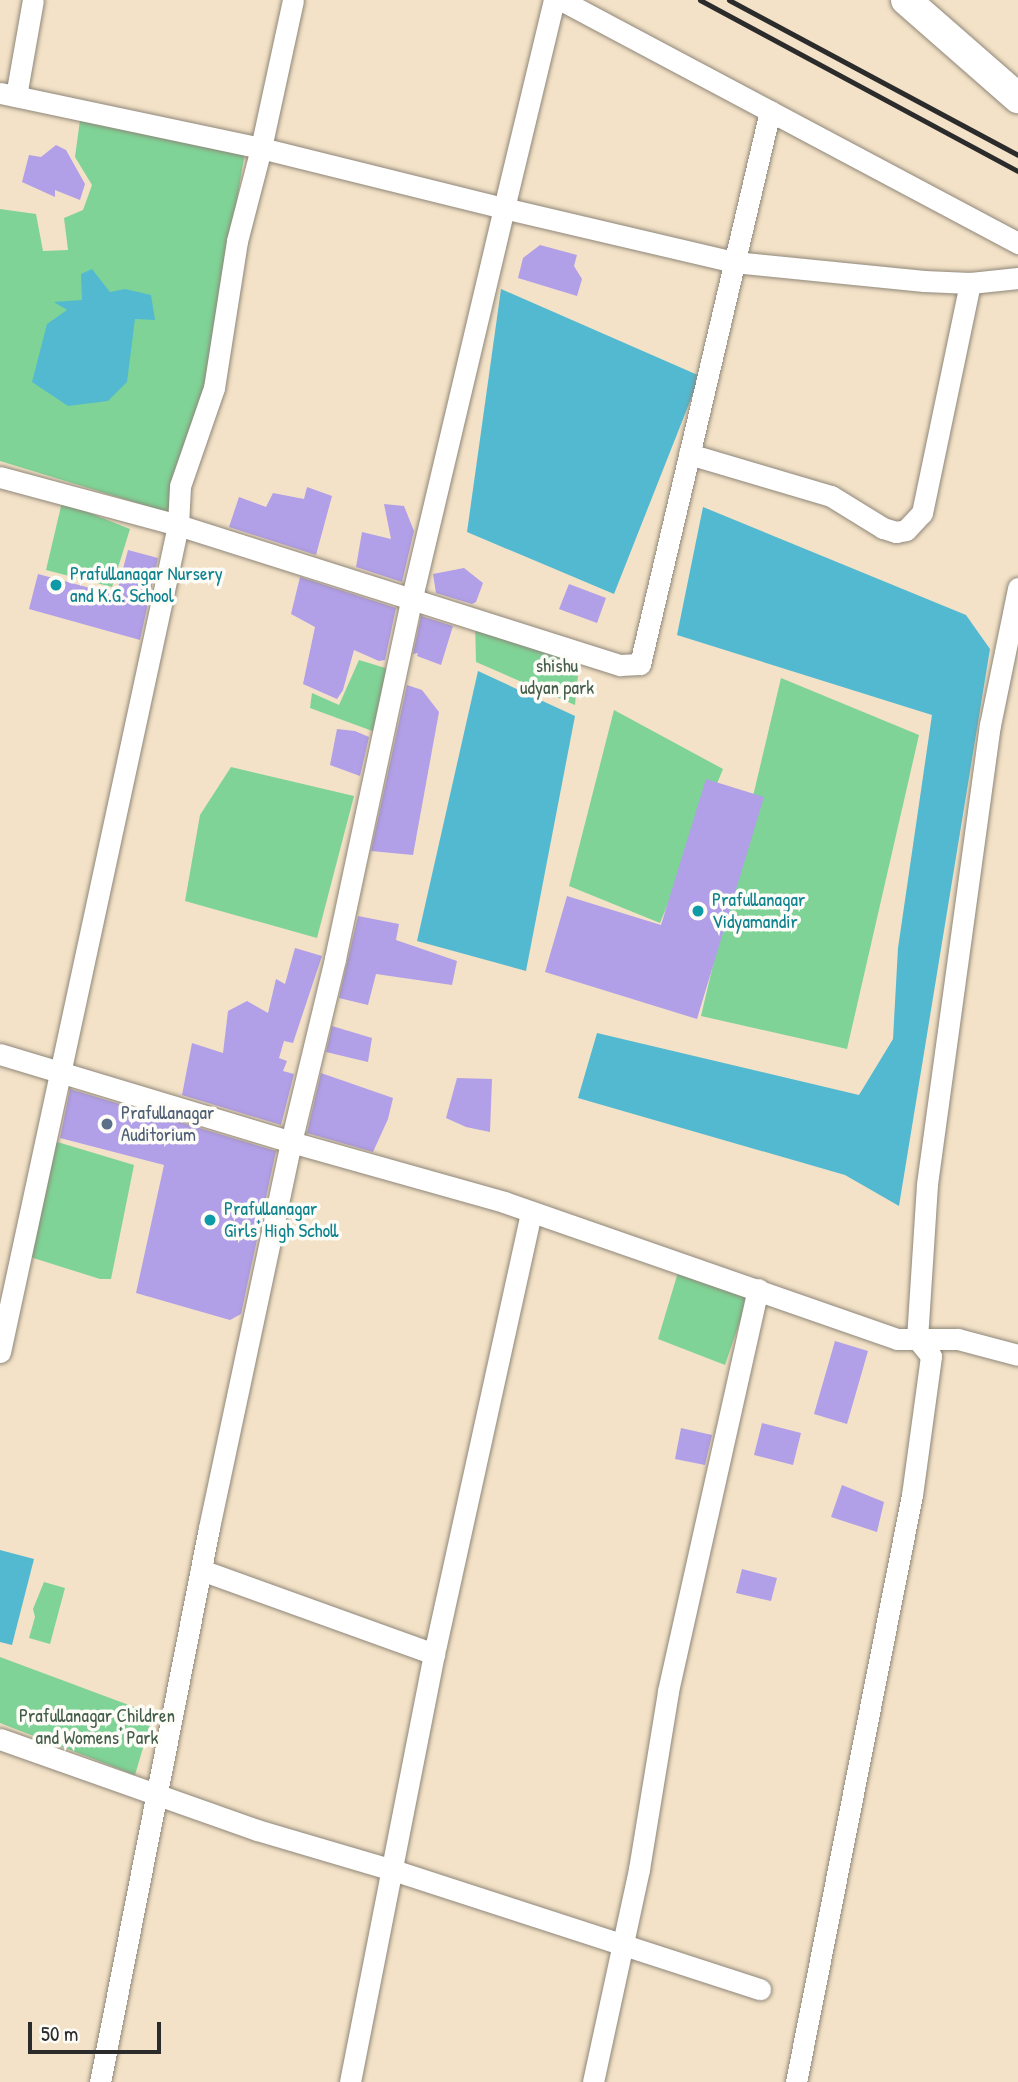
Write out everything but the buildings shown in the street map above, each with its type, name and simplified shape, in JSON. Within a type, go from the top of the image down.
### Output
[{"type":"highway","points":[[906,0],[1018,97]]},
{"type":"street","points":[[33,0],[8,95],[261,148],[734,262],[970,283],[1018,278]]},
{"type":"street","points":[[0,1352],[178,525],[180,486],[214,388],[237,241],[261,148],[293,0]]},
{"type":"street","points":[[100,2082],[201,1570],[291,1142],[335,959],[411,601],[554,0]]},
{"type":"street","points":[[561,0],[1018,243]]},
{"type":"street","points":[[0,478],[178,525],[411,601],[620,664],[640,664],[770,111]]},
{"type":"street","points":[[689,454],[831,496],[883,528],[896,532],[906,530],[922,513],[970,283]]},
{"type":"street","points":[[796,2082],[912,1495],[931,1356],[917,1339],[929,1170],[990,725],[1018,588]]},
{"type":"street","points":[[0,1054],[531,1212],[897,1339],[958,1339],[1018,1355]]},
{"type":"street","points":[[350,2082],[435,1654],[531,1212]]},
{"type":"street","points":[[593,2082],[639,1869],[668,1691],[758,1289]]},
{"type":"street","points":[[201,1570],[435,1654]]},
{"type":"street","points":[[0,1739],[257,1830],[394,1870],[623,1947],[760,1989]]},
{"type":"green space","points":[[82,105],[247,140],[206,384],[170,513],[0,461],[0,209],[36,214],[43,251],[68,250],[64,218],[83,210],[92,185],[75,157]]},
{"type":"green space","points":[[62,502],[130,529],[112,587],[46,570]]},
{"type":"green space","name":"shishu udyan park","points":[[475,621],[579,665],[575,705],[476,662]]},
{"type":"green space","points":[[359,660],[392,670],[375,732],[310,708],[312,693],[339,705]]},
{"type":"green space","points":[[781,678],[919,735],[847,1049],[701,1016]]},
{"type":"green space","points":[[614,710],[723,769],[660,923],[569,886]]},
{"type":"green space","points":[[231,767],[354,796],[317,938],[185,901],[200,815]]},
{"type":"green space","points":[[54,1141],[134,1165],[111,1279],[100,1279],[27,1256]]},
{"type":"green space","points":[[679,1269],[749,1295],[725,1365],[658,1339]]},
{"type":"green space","points":[[44,1582],[65,1588],[50,1644],[29,1638],[35,1617],[33,1609]]},
{"type":"green space","name":"Prafullanagar Children and Womens' Park","points":[[0,1657],[153,1714],[135,1775],[0,1723]]},
{"type":"water","points":[[92,269],[110,292],[125,289],[151,295],[155,320],[135,319],[127,382],[108,401],[68,406],[32,382],[47,324],[67,310],[54,302],[82,300],[81,274]]},
{"type":"water","points":[[501,289],[700,376],[614,594],[467,532]]},
{"type":"water","points":[[703,507],[966,615],[990,649],[899,1206],[845,1175],[578,1098],[597,1033],[859,1095],[893,1039],[898,948],[932,715],[677,635]]},
{"type":"water","points":[[478,671],[575,716],[526,971],[417,941]]},
{"type":"water","points":[[0,1550],[34,1559],[12,1645],[0,1642]]},
{"type":"railway","points":[[700,0],[1018,171]]},
{"type":"railway","points":[[729,0],[1018,155]]},
{"type":"place","name":"Prafullanagar Nursery and K.G. School","points":[[56,585]]},
{"type":"place","name":"Prafullanagar Vidyamandir","points":[[698,911]]},
{"type":"place","name":"Prafullanagar Auditorium","points":[[107,1124]]},
{"type":"place","name":"Prafullanagar Girls' High Scholl","points":[[210,1220]]}]
